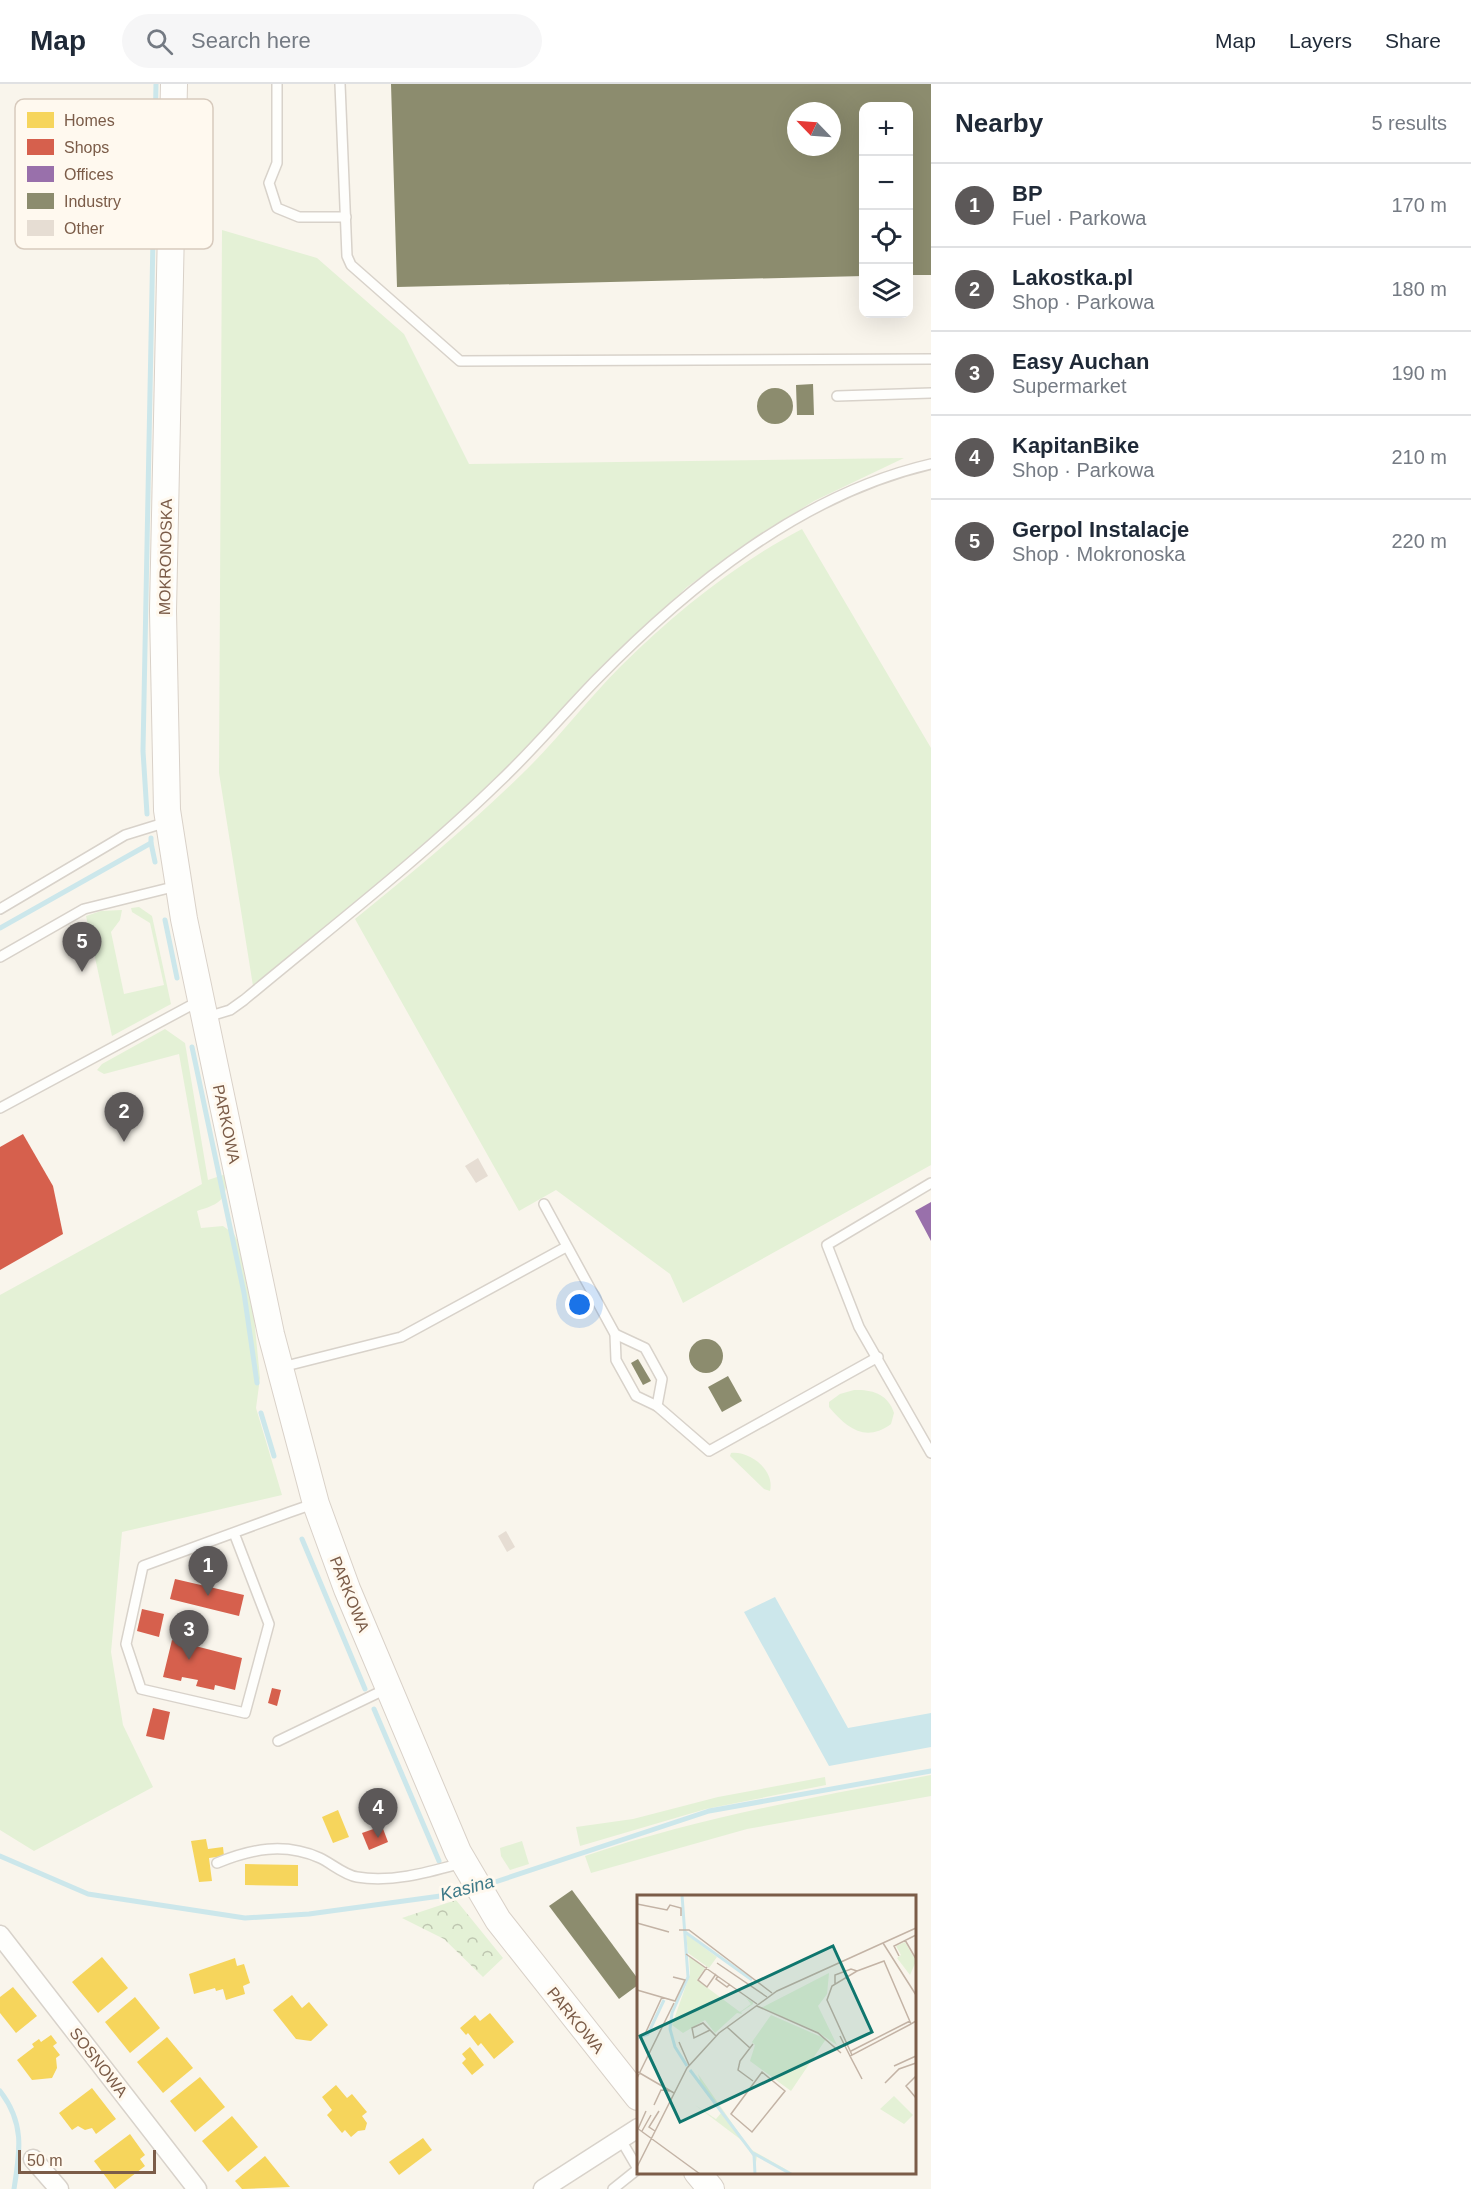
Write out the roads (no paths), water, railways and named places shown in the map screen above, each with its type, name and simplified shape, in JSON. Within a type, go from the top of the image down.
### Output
[{"type":"main road","name":"MOKRONOSKA","points":[[174,84],[174,99]]},
{"type":"main road","name":"MOKRONOSKA","points":[[171,249],[163,611],[164,764],[178,886],[204,1015]]},
{"type":"main road","name":"PARKOWA","points":[[204,1015],[280,1368],[316,1504],[347,1589],[469,1874],[523,1953],[637,2095]]},
{"type":"main road","points":[[700,2174],[711,2189]]},
{"type":"street","name":"SOSNOWA","points":[[0,1935],[197,2189]]},
{"type":"street","points":[[543,2189],[637,2129]]},
{"type":"street","points":[[33,2159],[59,2189]]},
{"type":"lane","points":[[277,84],[277,163],[269,183],[277,208],[299,217],[346,217]]},
{"type":"lane","points":[[340,84],[347,256],[351,265],[460,361],[931,359]]},
{"type":"lane","points":[[837,396],[931,393]]},
{"type":"lane","points":[[0,1108],[204,1015],[230,1010],[462,817],[501,781],[597,679],[663,616],[716,572],[810,512],[862,488],[931,464]]},
{"type":"lane","points":[[0,909],[125,836],[169,822]]},
{"type":"lane","points":[[0,957],[84,909],[105,902],[178,886]]},
{"type":"lane","points":[[931,1183],[827,1245],[860,1327],[931,1453]]},
{"type":"lane","points":[[544,1204],[615,1334],[616,1360],[636,1396],[657,1406],[709,1451],[878,1357]]},
{"type":"lane","points":[[280,1368],[400,1337],[566,1247]]},
{"type":"lane","points":[[615,1334],[645,1348],[662,1379],[657,1406]]},
{"type":"lane","points":[[234,1533],[269,1624],[245,1713],[141,1689],[126,1644],[143,1566],[234,1533],[316,1504]]},
{"type":"lane","points":[[278,1741],[389,1689]]},
{"type":"lane","points":[[217,1863],[245,1851],[265,1848],[318,1857],[356,1877],[469,1874]]},
{"type":"lane","points":[[621,2140],[637,2167]]},
{"type":"lane","points":[[614,2189],[637,2170]]},
{"type":"water","points":[[775,1597],[848,1728],[931,1713],[931,1747],[829,1766],[744,1612]]},
{"type":"waterway","points":[[156,84],[156,99]]},
{"type":"waterway","points":[[147,814],[143,751],[153,249]]},
{"type":"waterway","points":[[0,928],[151,843],[151,838]]},
{"type":"waterway","points":[[151,843],[155,862]]},
{"type":"waterway","points":[[165,920],[177,978]]},
{"type":"waterway","points":[[192,1047],[244,1293],[257,1383]]},
{"type":"waterway","points":[[261,1413],[274,1456]]},
{"type":"waterway","points":[[302,1539],[365,1689]]},
{"type":"waterway","points":[[374,1709],[439,1861]]},
{"type":"waterway","name":"Kasina","points":[[486,1885],[709,1811],[931,1771]]},
{"type":"waterway","name":"Kasina","points":[[0,1856],[88,1894],[245,1918],[309,1914],[455,1894],[471,1889]]},
{"type":"waterway","points":[[0,2091],[14,2114],[19,2138],[14,2189]]},
{"type":"place","name":"Gerpol Instalacje","points":[[82,972]]},
{"type":"place","name":"Lakostka.pl","points":[[124,1142]]},
{"type":"place","name":"BP","points":[[208,1596]]},
{"type":"place","name":"Easy Auchan","points":[[189,1660]]},
{"type":"place","name":"KapitanBike","points":[[378,1838]]}]
